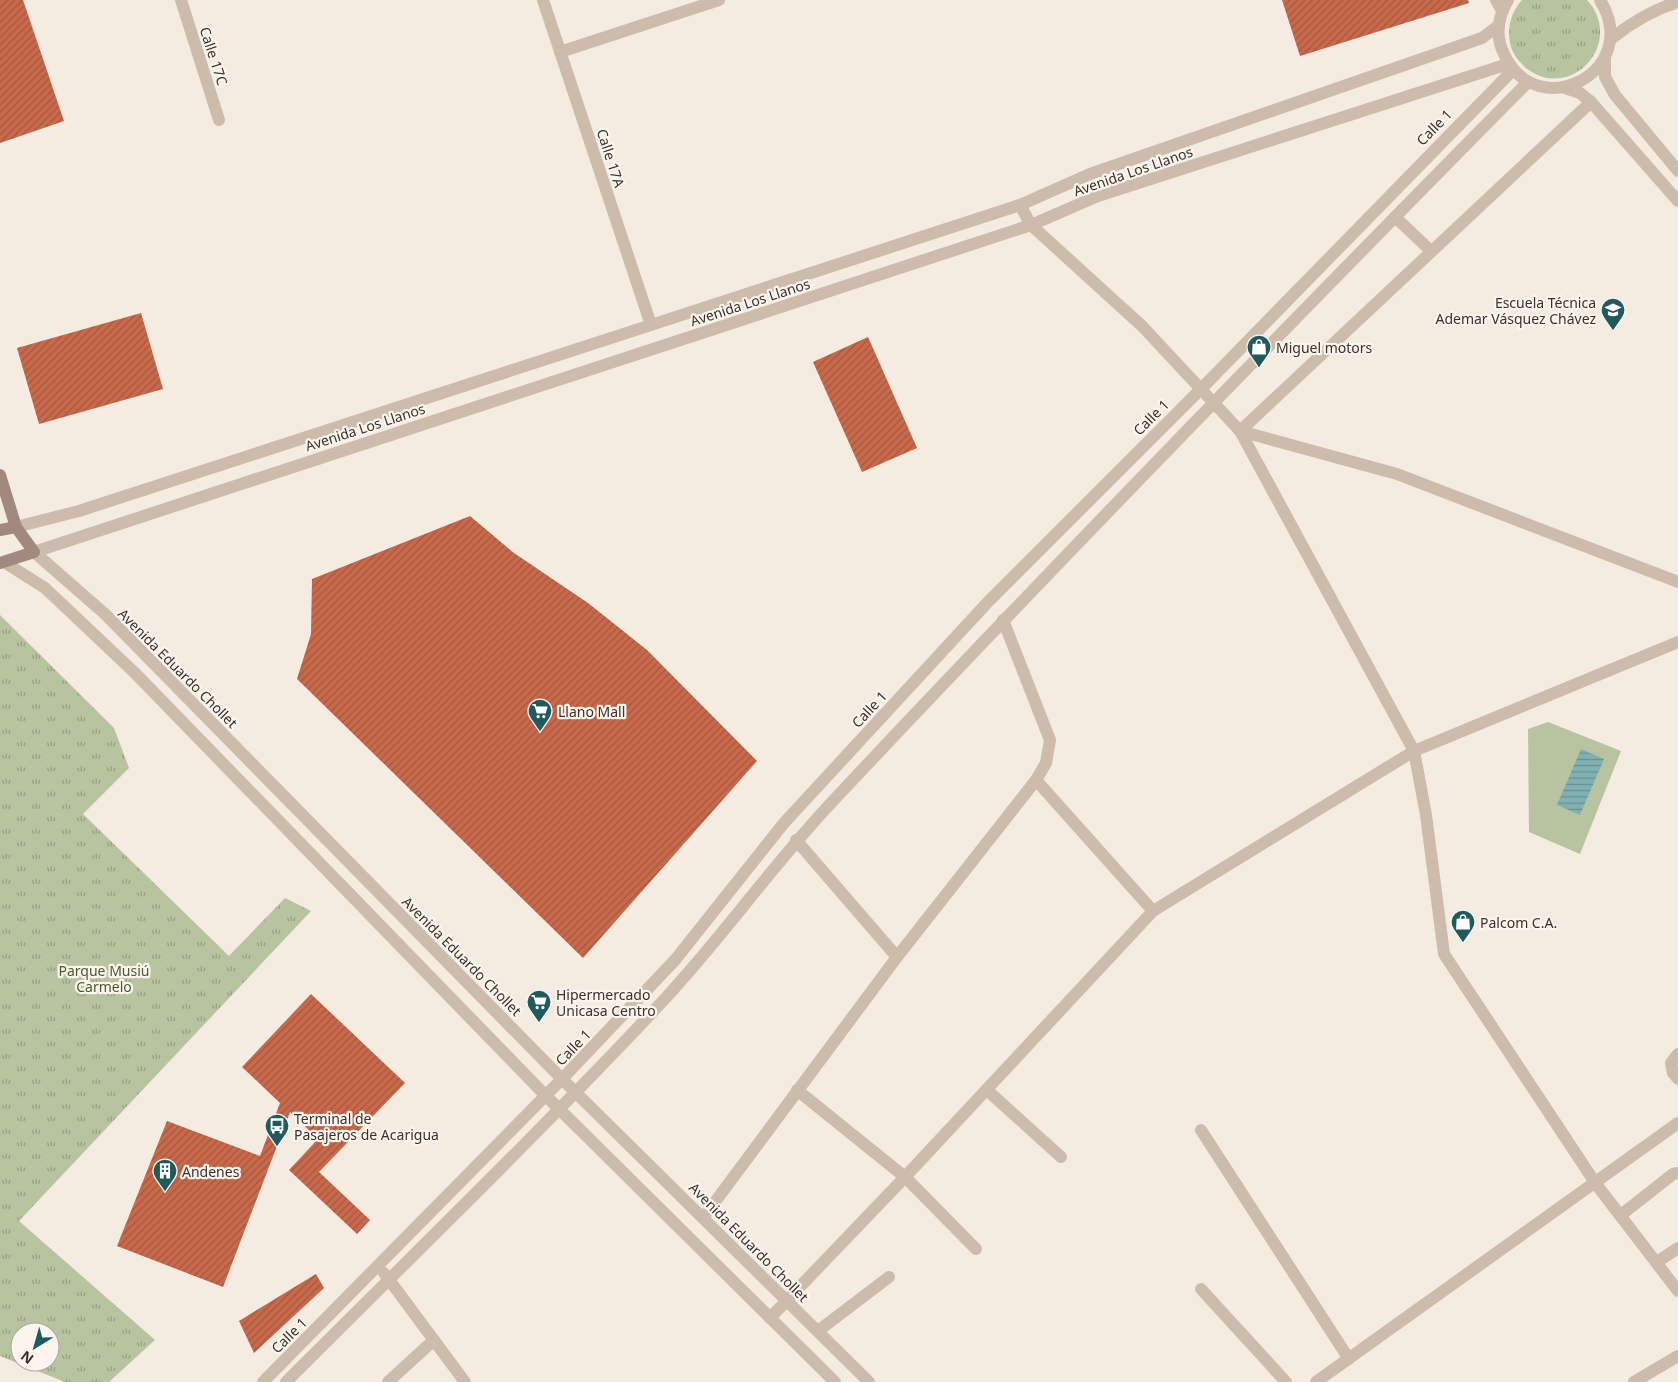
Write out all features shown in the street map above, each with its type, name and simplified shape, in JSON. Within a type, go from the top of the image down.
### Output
[{"type":"main road","points":[[0,475],[16,527],[34,552]]},
{"type":"main road","name":"Avenida Los Llanos","points":[[0,530],[16,527]]},
{"type":"main road","name":"Avenida Los Llanos","points":[[1,560],[34,552]]},
{"type":"street","name":"Calle 17C","points":[[181,0],[219,120]]},
{"type":"street","name":"Calle 17A","points":[[543,0],[650,325]]},
{"type":"street","points":[[560,52],[719,0]]},
{"type":"street","points":[[1565,88],[1582,82],[1596,71],[1605,57],[1611,39],[1610,24],[1600,0]]},
{"type":"street","points":[[1611,39],[1633,22],[1656,9],[1678,2]]},
{"type":"street","points":[[1502,4],[1498,26],[1500,46],[1510,67],[1528,82],[1546,88],[1565,88],[1580,93],[1591,102],[1678,201]]},
{"type":"street","name":"Avenida Los Llanos","points":[[16,527],[79,511],[1020,205],[1090,174],[1482,38],[1498,26]]},
{"type":"street","points":[[1605,57],[1605,77],[1615,95],[1678,171]]},
{"type":"street","name":"Avenida Los Llanos","points":[[34,552],[1031,225],[1098,196],[1510,67]]},
{"type":"street","name":"Calle 1","points":[[263,1382],[546,1096],[675,960],[784,823],[987,603],[1201,389],[1510,67]]},
{"type":"street","points":[[286,1382],[576,1092],[722,934],[796,840],[1003,620],[1213,402],[1528,82]]},
{"type":"street","points":[[1240,431],[1591,102]]},
{"type":"street","points":[[1020,205],[1031,225],[1142,326],[1240,431],[1414,751],[1426,815],[1444,954],[1599,1187],[1678,1291]]},
{"type":"street","points":[[1395,217],[1431,251]]},
{"type":"street","points":[[1240,431],[1397,474],[1678,582]]},
{"type":"street","name":"Avenida Eduardo Chollet","points":[[34,552],[104,614],[562,1079],[869,1382]]},
{"type":"street","points":[[1,560],[45,588],[135,673],[546,1096],[835,1382]]},
{"type":"street","points":[[703,1218],[897,957],[1036,780],[1046,763],[1050,740],[1003,620]]},
{"type":"street","points":[[770,1318],[987,1090],[1153,911],[1414,751],[1678,642]]},
{"type":"street","points":[[1036,780],[1153,911]]},
{"type":"street","points":[[796,840],[897,957]]},
{"type":"street","points":[[1678,1054],[1671,1063],[1673,1072],[1678,1079]]},
{"type":"street","points":[[797,1090],[905,1177],[976,1249]]},
{"type":"street","points":[[987,1090],[1061,1157]]},
{"type":"street","points":[[1316,1382],[1599,1187],[1678,1123]]},
{"type":"street","points":[[1202,1130],[1349,1359]]},
{"type":"street","points":[[1619,1212],[1678,1173]]},
{"type":"street","points":[[1656,1262],[1678,1248]]},
{"type":"street","points":[[378,1266],[465,1382]]},
{"type":"street","points":[[818,1331],[889,1277]]},
{"type":"street","points":[[1201,1290],[1286,1382]]},
{"type":"street","points":[[388,1382],[434,1340]]},
{"type":"street","points":[[1634,1382],[1651,1378],[1678,1356]]},
{"type":"green space","points":[[1522,0],[1587,0],[1597,17],[1600,34],[1596,50],[1588,63],[1575,73],[1560,78],[1543,77],[1526,68],[1512,50],[1509,31],[1513,15]]},
{"type":"green space","name":"Parque Musiú Carmelo","points":[[0,615],[114,728],[129,768],[83,814],[229,956],[285,898],[311,911],[19,1221],[155,1340],[109,1382],[65,1382],[40,1372],[60,1372],[60,1322],[10,1322],[10,1360],[0,1356]]},
{"type":"green space","points":[[1548,722],[1621,751],[1580,854],[1529,832],[1528,729]]},
{"type":"water","points":[[1581,749],[1604,759],[1580,815],[1557,805]]},
{"type":"building","points":[[0,0],[23,0],[64,121],[0,143]]},
{"type":"building","points":[[1282,0],[1468,0],[1469,3],[1300,56]]},
{"type":"building","points":[[141,313],[163,389],[39,424],[17,348]]},
{"type":"building","points":[[868,337],[917,448],[862,472],[813,362]]},
{"type":"building","name":"Llano Mall","points":[[470,516],[514,553],[588,603],[647,650],[757,761],[583,958],[297,679],[311,634],[312,579]]},
{"type":"building","points":[[311,994],[405,1083],[319,1172],[370,1220],[357,1234],[289,1170],[318,1139],[290,1112],[223,1287],[117,1246],[167,1121],[260,1156],[280,1103],[242,1067]]},
{"type":"building","points":[[316,1274],[324,1288],[254,1353],[239,1321]]},
{"type":"place","name":"Escuela Técnica Ademar Vásquez Chávez","points":[[1613,331]]},
{"type":"place","name":"Miguel motors","points":[[1259,368]]},
{"type":"place","name":"Llano Mall","points":[[540,732]]},
{"type":"place","name":"Palcom C.A.","points":[[1463,943]]},
{"type":"place","name":"Hipermercado Unicasa Centro","points":[[539,1023]]},
{"type":"place","name":"Terminal de Pasajeros de Acarigua","points":[[277,1147]]},
{"type":"place","name":"Andenes","points":[[165,1192]]}]
